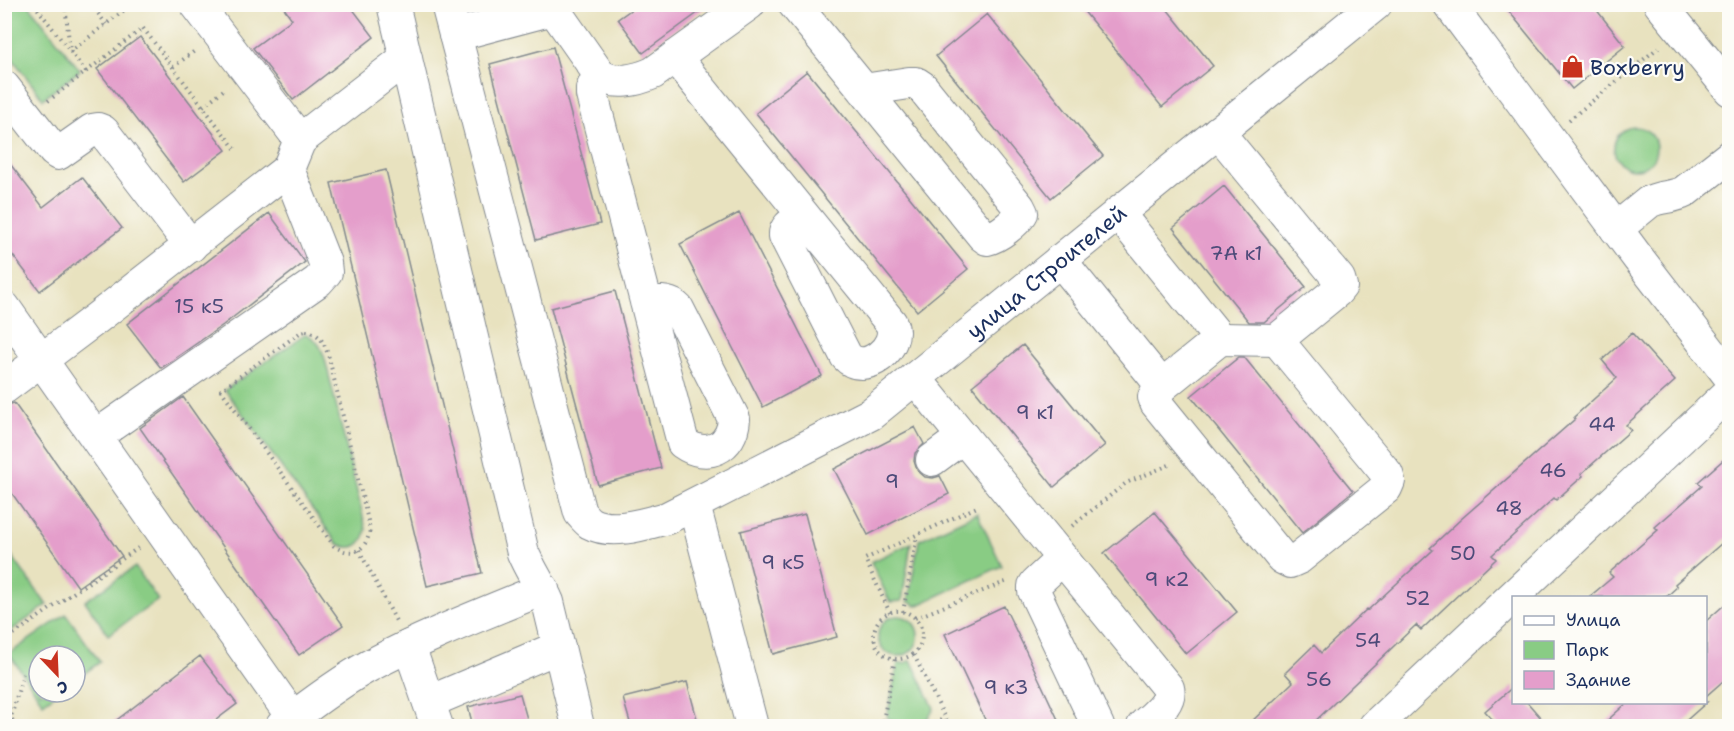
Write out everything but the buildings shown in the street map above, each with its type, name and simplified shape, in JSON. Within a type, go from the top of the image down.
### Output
[{"type":"street","points":[[196,4],[300,140]]},
{"type":"street","points":[[393,4],[523,553],[548,602],[578,726]]},
{"type":"street","name":"улица Строителей","points":[[447,4],[580,513],[590,523],[609,528],[636,527],[667,518],[871,414],[1376,4]]},
{"type":"street","points":[[455,35],[552,7],[599,74],[606,80],[635,79],[653,73],[749,4]]},
{"type":"street","points":[[794,4],[864,90],[983,236],[987,239],[994,237],[1022,213],[922,87],[916,83],[909,83],[864,90]]},
{"type":"street","points":[[1449,4],[1616,229],[1730,377]]},
{"type":"street","points":[[1660,4],[1730,90]]},
{"type":"street","points":[[675,57],[803,215]]},
{"type":"street","points":[[4,388],[288,169],[300,140],[406,58]]},
{"type":"street","points":[[599,74],[592,89],[592,95],[646,302]]},
{"type":"street","points":[[4,87],[54,152],[58,154],[92,130],[103,131],[191,246]]},
{"type":"street","points":[[1218,132],[1338,279],[1341,286],[1277,340],[1221,339],[1156,391],[1154,397],[1156,404],[1282,558],[1290,562],[1299,558],[1386,488],[1389,481],[1387,474],[1277,340]]},
{"type":"street","points":[[1616,229],[1649,202],[1684,192],[1730,156]]},
{"type":"street","points":[[96,436],[318,281],[326,272],[325,263],[288,169]]},
{"type":"street","points":[[1118,213],[1221,339]]},
{"type":"street","points":[[1060,261],[1162,386]]},
{"type":"street","points":[[4,307],[96,436],[288,722],[367,667],[409,646],[543,589]]},
{"type":"street","points":[[915,378],[1168,688],[1170,694],[1167,701],[1143,726]]},
{"type":"street","points":[[1513,596],[1730,392]]},
{"type":"street","points":[[932,460],[963,437]]},
{"type":"street","points":[[694,505],[752,726]]},
{"type":"street","points":[[1062,559],[1036,583],[1035,591],[1098,726]]},
{"type":"street","points":[[1375,726],[1512,597]]},
{"type":"street","points":[[409,646],[433,714],[559,647]]},
{"type":"path","points":[[34,4],[86,72]]},
{"type":"path","points":[[65,4],[70,52]]},
{"type":"path","points":[[91,4],[106,24]]},
{"type":"path","points":[[70,52],[132,4]]},
{"type":"path","points":[[27,117],[143,28],[236,150]]},
{"type":"path","points":[[1548,138],[1681,30]]},
{"type":"path","points":[[306,331],[317,335],[324,344],[329,358],[370,529],[369,537],[359,550],[342,551],[334,546],[221,390],[301,332],[306,331]]},
{"type":"path","points":[[890,613],[865,559],[979,506]]},
{"type":"path","points":[[903,612],[916,535]]},
{"type":"path","points":[[4,641],[138,548]]},
{"type":"path","points":[[359,550],[409,646]]},
{"type":"path","points":[[903,612],[913,616],[920,624],[923,635],[914,654],[904,659],[895,659],[883,655],[876,647],[874,636],[876,626],[882,617],[890,613],[903,612]]},
{"type":"path","points":[[914,654],[949,726]]},
{"type":"path","points":[[882,726],[895,659]]},
{"type":"path","points":[[15,726],[11,717],[22,674]]},
{"type":"path","points":[[929,726],[945,718]]},
{"type":"green space","points":[[5,4],[29,5],[80,70],[43,99],[5,49]]},
{"type":"green space","points":[[1635,127],[1650,133],[1656,148],[1650,163],[1635,169],[1620,163],[1614,148],[1620,133]]},
{"type":"green space","points":[[306,334],[318,344],[325,359],[366,529],[363,540],[352,547],[337,543],[225,390]]},
{"type":"green space","points":[[977,513],[1002,566],[916,606],[908,602],[919,540]]},
{"type":"green space","points":[[911,543],[902,601],[890,602],[871,562]]},
{"type":"green space","points":[[4,545],[47,605],[5,635],[4,635]]},
{"type":"green space","points":[[135,567],[158,600],[108,635],[85,601]]},
{"type":"green space","points":[[66,614],[100,662],[87,671],[87,644],[27,644],[27,680],[9,654]]},
{"type":"green space","points":[[898,616],[912,622],[918,636],[912,650],[898,656],[884,650],[878,636],[884,622]]},
{"type":"green space","points":[[911,660],[934,708],[930,715],[919,724],[907,726],[887,717],[898,663]]},
{"type":"place","name":"Boxberry","points":[[1572,67]]}]
